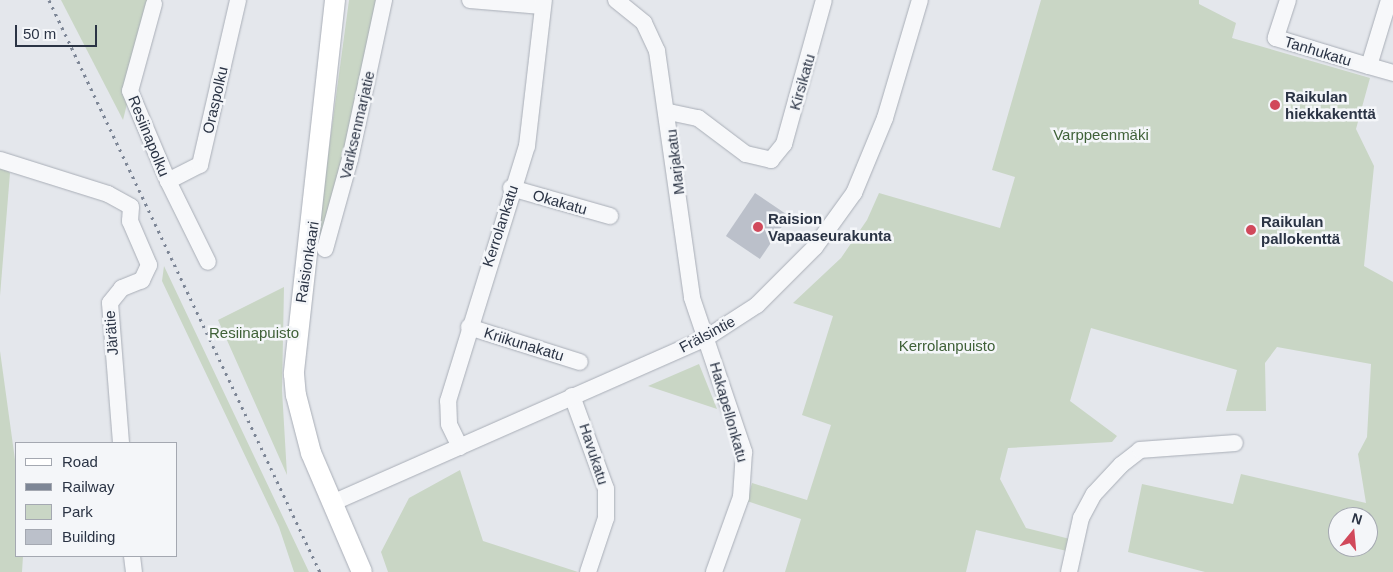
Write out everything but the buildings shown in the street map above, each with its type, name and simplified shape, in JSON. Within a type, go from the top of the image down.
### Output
[{"type":"main road","name":"Raisionkaari","points":[[335,0],[294,366],[302,424],[332,503],[362,572]]},
{"type":"street","name":"Oraspolku","points":[[168,181],[200,164],[238,0]]},
{"type":"street","name":"Variksenmarjatie","points":[[325,249],[350,159],[384,0]]},
{"type":"street","points":[[470,0],[543,3]]},
{"type":"street","name":"Marjakatu","points":[[616,0],[644,23],[652,36],[669,112],[692,298],[706,338]]},
{"type":"street","name":"Kirsikatu","points":[[669,112],[698,118],[746,154],[771,160],[784,144],[824,0]]},
{"type":"street","name":"Frälsintie","points":[[332,503],[706,338],[777,287],[815,247],[854,192],[885,118],[920,0]]},
{"type":"street","name":"Tanhukatu","points":[[1288,0],[1276,38],[1370,66]]},
{"type":"street","points":[[1389,0],[1370,66],[1393,73]]},
{"type":"street","name":"Kerrolankatu","points":[[460,447],[446,411],[469,327],[531,127],[543,3]]},
{"type":"street","name":"Resiinapolku","points":[[154,4],[130,91],[168,181],[208,262]]},
{"type":"street","name":"Järätie","points":[[0,160],[108,194],[130,207],[130,221],[149,265],[142,280],[122,288],[110,303],[121,442]]},
{"type":"street","name":"Okakatu","points":[[511,188],[610,216]]},
{"type":"street","name":"Kriikunakatu","points":[[469,327],[580,362]]},
{"type":"street","name":"Hakapellonkatu","points":[[706,338],[746,466],[741,497],[714,572]]},
{"type":"street","name":"Havukatu","points":[[572,396],[606,489],[606,518],[588,572]]},
{"type":"street","points":[[1069,572],[1081,518],[1094,494],[1120,465],[1140,450],[1158,447],[1235,443]]},
{"type":"street","points":[[132,557],[134,572]]},
{"type":"green space","points":[[61,0],[153,0],[123,120]]},
{"type":"green space","points":[[349,0],[376,0],[333,202],[313,267]]},
{"type":"green space","points":[[1041,0],[1199,0],[1199,4],[1236,23],[1232,38],[1370,78],[1356,129],[1374,166],[1364,266],[1393,282],[1393,572],[1205,572],[1128,552],[1142,484],[1233,504],[1241,474],[1366,503],[1358,454],[1367,437],[1371,364],[1277,347],[1265,363],[1266,411],[1226,411],[1237,370],[1091,328],[1070,401],[1117,436],[1112,442],[1008,448],[1000,479],[1026,528],[1070,539],[1067,551],[976,530],[966,572],[785,572],[801,519],[747,501],[752,483],[807,500],[831,425],[802,415],[833,316],[793,303],[841,258],[867,220],[879,193],[1000,228],[1015,177],[992,170]]},
{"type":"green space","points":[[0,163],[10,173],[0,296]]},
{"type":"green space","points":[[164,266],[309,572],[294,572],[279,527],[162,281]]},
{"type":"green space","name":"Resiinapuisto","points":[[284,287],[282,390],[287,475],[218,320]]},
{"type":"green space","points":[[0,351],[15,460],[15,557],[23,557],[22,572],[0,572]]},
{"type":"green space","points":[[699,364],[717,409],[648,386]]},
{"type":"green space","points":[[460,470],[483,541],[578,572],[388,572],[381,552],[409,498]]},
{"type":"railway","points":[[49,0],[320,572]]},
{"type":"place","name":"Raikulan hiekkakenttä","points":[[1275,105]]},
{"type":"place","name":"Raision Vapaaseurakunta","points":[[758,227]]},
{"type":"place","name":"Raikulan pallokenttä","points":[[1251,230]]},
{"type":"park label","name":"Varppeenmäki","points":[[1101,135]]},
{"type":"park label","name":"Kerrolanpuisto","points":[[947,346]]}]
